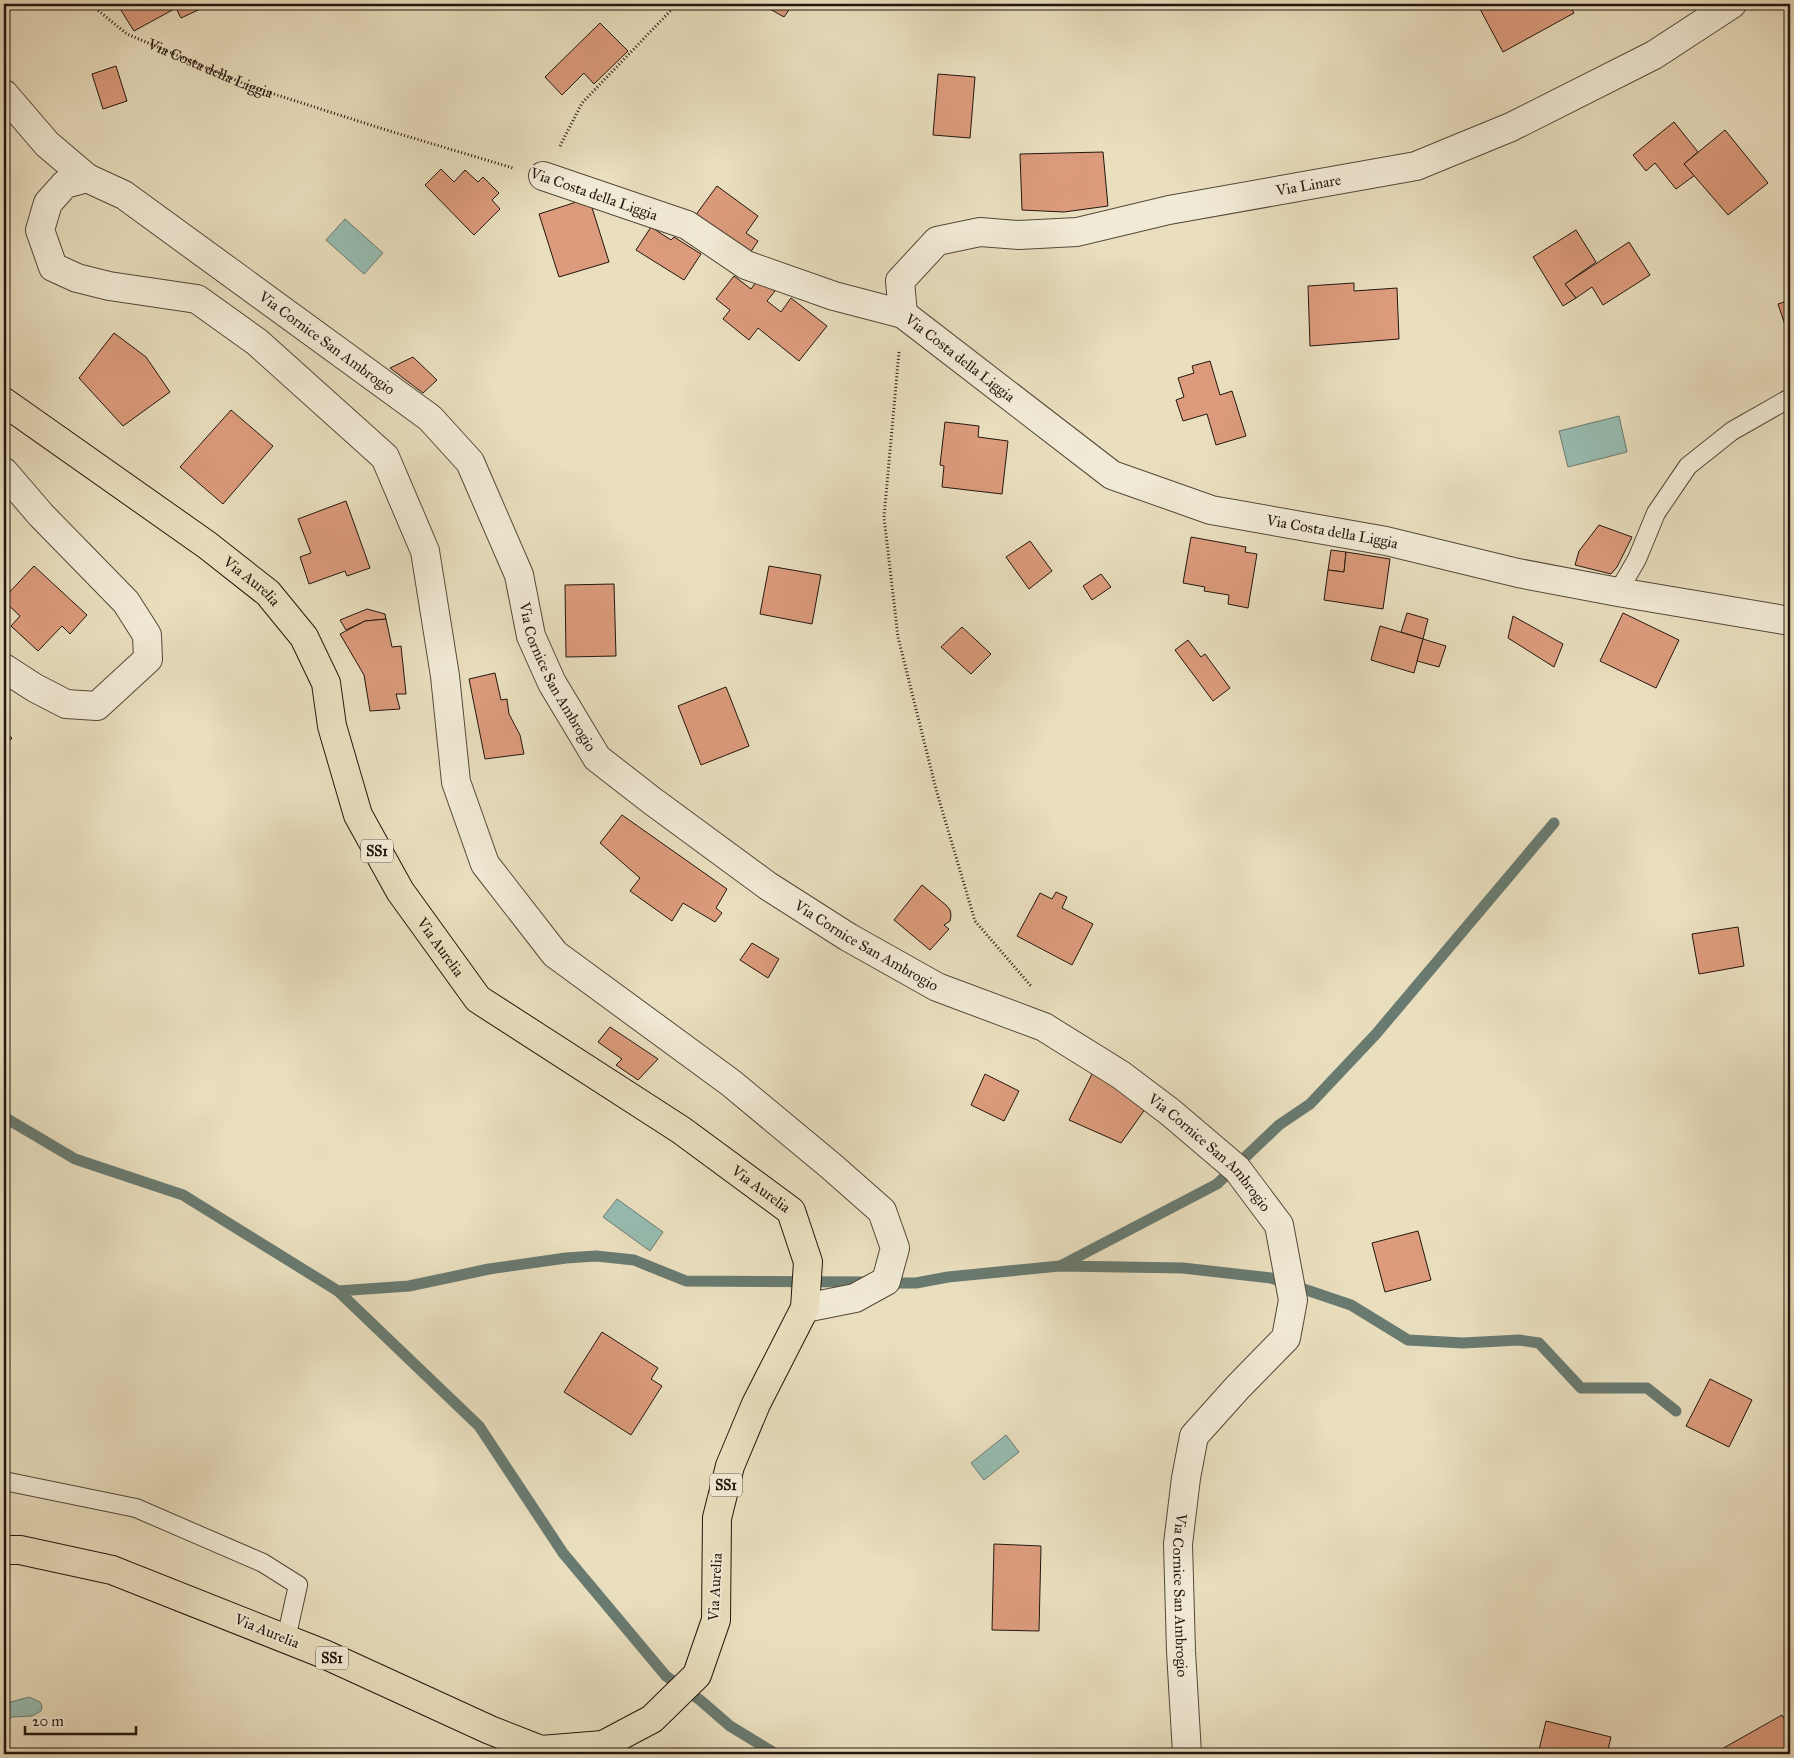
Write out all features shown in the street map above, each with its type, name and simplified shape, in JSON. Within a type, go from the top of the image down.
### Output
[{"type":"main road","name":"Via Aurelia","points":[[4,402],[207,545],[268,593],[304,637],[326,683],[332,726],[358,815],[400,891],[478,998],[681,1130],[792,1211],[808,1262],[805,1308],[756,1404],[730,1466],[717,1518],[716,1620],[697,1675],[652,1719],[603,1745],[541,1750],[490,1730],[324,1654],[112,1570],[20,1550],[4,1550]]},
{"type":"street","name":"Via Linare","points":[[903,314],[900,281],[936,241],[980,232],[1019,235],[1077,232],[1169,210],[1416,166],[1511,127],[1654,55],[1732,4]]},
{"type":"street","name":"Via Cornice San Ambrogio","points":[[4,94],[47,144],[87,178],[124,194],[399,395],[430,418],[470,462],[519,575],[535,644],[552,683],[597,758],[768,886],[848,937],[937,987],[1044,1027],[1121,1075],[1170,1112],[1237,1168],[1278,1225],[1293,1300],[1286,1338],[1194,1436],[1186,1478],[1178,1544],[1181,1652],[1187,1754]]},
{"type":"street","name":"Via Costa della Liggia","points":[[544,176],[687,226],[746,265],[834,296],[903,314],[1112,475],[1211,510],[1386,541],[1518,573],[1790,621]]},
{"type":"street","points":[[87,178],[65,184],[48,203],[40,230],[53,267],[77,278],[109,286],[197,300],[257,342],[385,457],[425,551],[444,676],[456,782],[485,864],[555,954],[731,1083],[831,1166],[882,1212],[895,1248],[886,1282],[855,1298],[805,1308]]},
{"type":"street","points":[[4,472],[41,515],[126,602],[147,635],[148,659],[97,706],[66,704],[35,688],[4,668]]},
{"type":"lane","points":[[1618,592],[1637,559],[1656,513],[1688,466],[1732,431],[1790,398]]},
{"type":"lane","points":[[4,1480],[136,1508],[263,1563],[298,1585],[286,1639]]},
{"type":"path","name":"Via Costa della Liggia","points":[[90,4],[127,34],[252,87],[383,129],[544,176]]},
{"type":"path","points":[[544,176],[582,103],[677,4]]},
{"type":"path","points":[[903,314],[884,516],[898,637],[937,793],[975,921],[1032,987]]},
{"type":"water","points":[[345,219],[383,253],[364,274],[326,240]]},
{"type":"water","points":[[1619,416],[1627,452],[1568,467],[1559,431]]},
{"type":"water","points":[[617,1199],[663,1232],[650,1251],[603,1217]]},
{"type":"water","points":[[1006,1435],[1019,1452],[984,1480],[971,1463]]},
{"type":"water","points":[[29,1697],[40,1702],[42,1706],[41,1711],[32,1716],[12,1717],[4,1721],[4,1704]]},
{"type":"building","points":[[117,4],[211,4],[181,18],[176,8],[134,31]]},
{"type":"building","points":[[761,4],[793,4],[784,17]]},
{"type":"building","points":[[1489,4],[1569,4],[1574,13],[1503,52],[1480,9]]},
{"type":"building","points":[[600,23],[628,51],[594,84],[584,73],[562,95],[545,77]]},
{"type":"building","points":[[116,66],[127,101],[103,109],[92,74]]},
{"type":"building","points":[[938,74],[975,77],[970,138],[933,135]]},
{"type":"building","points":[[1674,122],[1698,152],[1684,164],[1695,175],[1676,189],[1655,163],[1646,171],[1633,155]]},
{"type":"building","points":[[1725,130],[1768,183],[1728,215],[1684,164]]},
{"type":"building","points":[[1103,152],[1108,206],[1064,212],[1022,210],[1020,154]]},
{"type":"building","points":[[441,169],[454,182],[465,170],[478,182],[483,177],[499,193],[492,200],[500,209],[474,235],[425,185]]},
{"type":"building","points":[[717,186],[758,216],[746,233],[758,241],[746,259],[692,220]]},
{"type":"building","points":[[589,198],[609,262],[559,277],[539,214]]},
{"type":"building","points":[[651,227],[671,240],[674,237],[701,254],[684,280],[636,250]]},
{"type":"building","points":[[1576,230],[1596,262],[1565,284],[1576,298],[1563,306],[1533,257]]},
{"type":"building","points":[[1629,242],[1650,275],[1603,305],[1592,287],[1576,298],[1565,284]]},
{"type":"building","points":[[734,276],[751,289],[759,278],[775,291],[767,301],[781,312],[791,298],[827,326],[799,361],[758,328],[749,340],[723,319],[730,310],[716,299]]},
{"type":"building","points":[[1354,283],[1354,291],[1397,288],[1399,339],[1310,346],[1308,286]]},
{"type":"building","points":[[1790,300],[1790,340],[1778,304]]},
{"type":"building","points":[[114,333],[146,357],[170,392],[123,426],[79,378]]},
{"type":"building","points":[[413,357],[437,380],[423,393],[390,368]]},
{"type":"building","points":[[1210,361],[1220,395],[1232,391],[1246,436],[1216,445],[1207,414],[1183,421],[1176,400],[1184,397],[1178,378],[1194,373],[1192,366]]},
{"type":"building","points":[[231,410],[273,446],[223,504],[180,467]]},
{"type":"building","points":[[945,422],[979,426],[978,437],[1008,441],[1002,494],[942,487],[944,466],[940,465]]},
{"type":"building","points":[[346,501],[370,568],[347,576],[345,571],[309,584],[300,557],[311,553],[298,519]]},
{"type":"building","points":[[1599,525],[1632,537],[1617,567],[1611,574],[1575,565],[1579,551]]},
{"type":"building","points":[[1191,537],[1246,547],[1245,552],[1257,554],[1248,608],[1228,604],[1229,595],[1204,591],[1205,587],[1183,583]]},
{"type":"building","points":[[1030,541],[1052,571],[1029,589],[1006,557]]},
{"type":"building","points":[[1331,550],[1346,552],[1344,572],[1328,570]]},
{"type":"building","points":[[1346,552],[1390,559],[1383,609],[1324,600],[1328,570],[1344,572]]},
{"type":"building","points":[[34,566],[87,615],[70,634],[62,626],[38,651],[11,626],[20,616],[4,601],[4,598]]},
{"type":"building","points":[[769,566],[821,575],[812,624],[760,614]]},
{"type":"building","points":[[1101,574],[1111,587],[1092,600],[1083,586]]},
{"type":"building","points":[[614,584],[616,656],[566,657],[565,585]]},
{"type":"building","points":[[367,609],[385,614],[386,619],[365,621],[346,630],[340,620]]},
{"type":"building","points":[[1407,613],[1428,619],[1423,639],[1401,632]]},
{"type":"building","points":[[1623,613],[1679,640],[1656,688],[1600,661]]},
{"type":"building","points":[[1513,616],[1563,644],[1554,667],[1508,638]]},
{"type":"building","points":[[386,619],[392,647],[401,646],[406,694],[396,694],[400,709],[370,711],[364,675],[340,634],[365,621]]},
{"type":"building","points":[[1380,626],[1423,639],[1414,673],[1371,660]]},
{"type":"building","points":[[962,627],[991,654],[971,674],[941,647]]},
{"type":"building","points":[[1423,639],[1446,646],[1439,667],[1417,661]]},
{"type":"building","points":[[1188,640],[1201,657],[1205,654],[1230,688],[1213,701],[1175,650]]},
{"type":"building","points":[[495,673],[501,700],[507,699],[509,714],[520,735],[524,754],[485,759],[469,679]]},
{"type":"building","points":[[726,687],[749,746],[701,765],[678,706]]},
{"type":"building","points":[[4,731],[12,738],[4,747]]},
{"type":"building","points":[[622,815],[727,889],[716,908],[722,913],[715,922],[683,903],[672,921],[630,891],[640,878],[600,843]]},
{"type":"building","points":[[922,885],[947,906],[951,915],[950,921],[944,925],[949,929],[930,950],[894,920]]},
{"type":"building","points":[[1056,892],[1067,897],[1062,908],[1093,924],[1072,965],[1017,936],[1040,893],[1052,899]]},
{"type":"building","points":[[1738,927],[1744,966],[1699,974],[1692,934]]},
{"type":"building","points":[[752,943],[779,959],[768,978],[740,960]]},
{"type":"building","points":[[610,1027],[658,1059],[638,1080],[616,1065],[622,1059],[598,1042]]},
{"type":"building","points":[[1094,1070],[1148,1105],[1121,1143],[1069,1120]]},
{"type":"building","points":[[985,1074],[1019,1091],[1004,1121],[971,1105]]},
{"type":"building","points":[[1418,1231],[1431,1280],[1385,1292],[1372,1243]]},
{"type":"building","points":[[602,1332],[658,1368],[651,1379],[662,1386],[631,1435],[564,1392]]},
{"type":"building","points":[[1710,1379],[1752,1400],[1729,1447],[1686,1426]]},
{"type":"building","points":[[994,1544],[1041,1546],[1039,1631],[992,1630]]},
{"type":"building","points":[[1782,1715],[1790,1730],[1790,1754],[1723,1754],[1720,1750]]},
{"type":"building","points":[[1546,1721],[1611,1737],[1607,1754],[1538,1754]]},
{"type":"waterway","points":[[1062,1265],[1217,1184],[1279,1125],[1310,1104],[1376,1034],[1554,823]]},
{"type":"waterway","points":[[4,1117],[75,1159],[183,1195],[338,1291],[409,1286],[489,1269],[566,1258],[596,1256],[634,1260],[686,1281],[870,1282]]},
{"type":"waterway","points":[[886,1283],[916,1283],[948,1277],[1060,1266],[1183,1268],[1271,1278],[1351,1305],[1408,1340],[1463,1343],[1519,1340],[1539,1343],[1581,1388],[1647,1388],[1676,1411]]},
{"type":"waterway","points":[[338,1291],[479,1426],[563,1553],[666,1676],[700,1700],[730,1726],[776,1754]]}]
